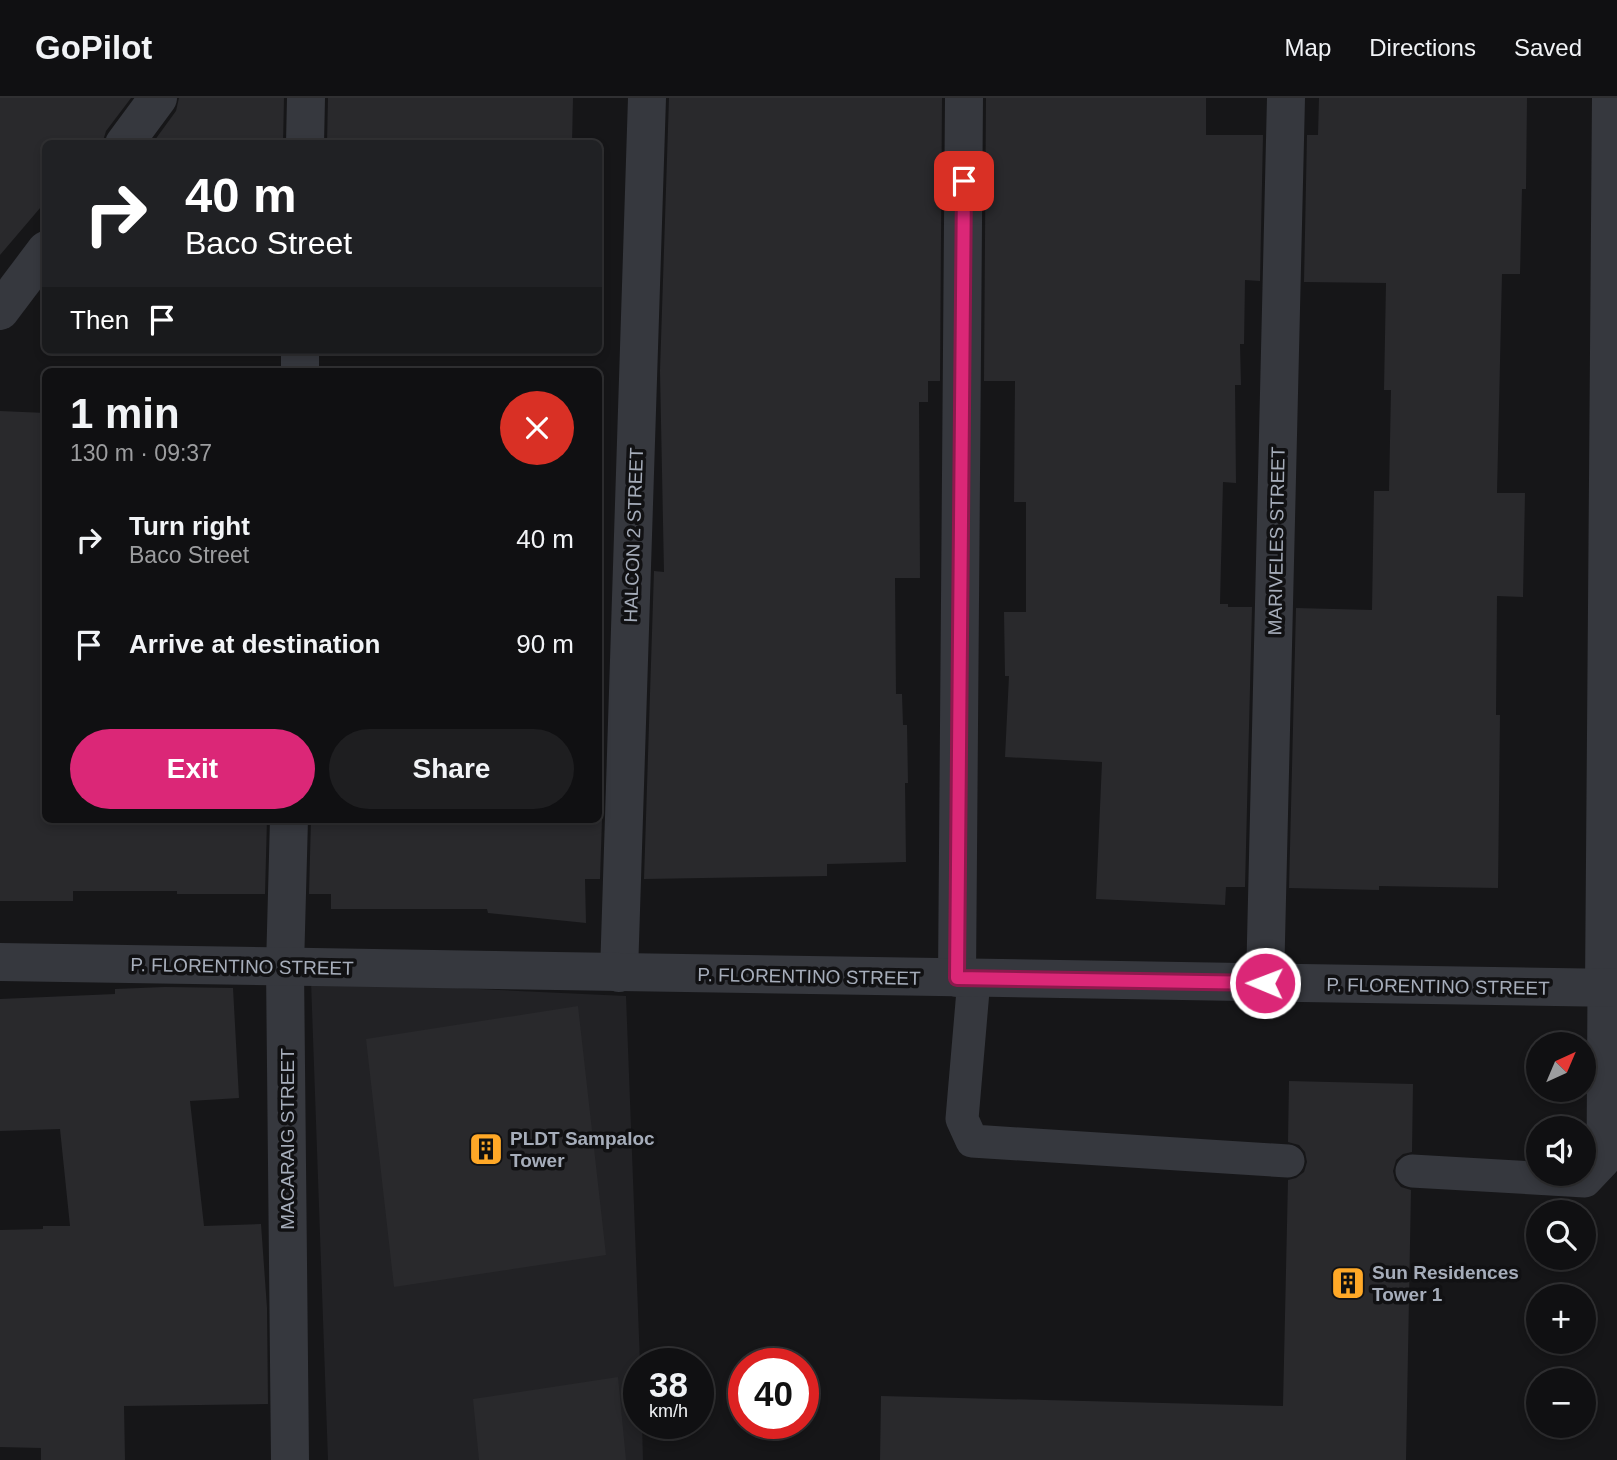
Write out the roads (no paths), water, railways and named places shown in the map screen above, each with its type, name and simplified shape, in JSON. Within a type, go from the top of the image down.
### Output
[{"type":"street","points":[[127,140],[158,98]]},
{"type":"street","points":[[305,140],[306,98]]},
{"type":"street","name":"HALCON 2 STREET","points":[[619,973],[648,98]]},
{"type":"street","points":[[964,98],[966,978]]},
{"type":"street","name":"MARIVELES STREET","points":[[1265,983],[1286,98]]},
{"type":"street","points":[[1611,98],[1611,988]]},
{"type":"street","points":[[0,311],[42,255]]},
{"type":"street","name":"MACARAIG STREET","points":[[289,823],[285,967],[290,1460]]},
{"type":"street","name":"P. FLORENTINO STREET","points":[[0,962],[1611,988]]},
{"type":"lane","points":[[966,978],[962,1119],[972,1141],[1288,1161]]},
{"type":"lane","points":[[1412,1171],[1585,1181],[1603,1161],[1611,988]]},
{"type":"place","name":"PLDT Sampaloc Tower","points":[[486,1149]]},
{"type":"place","name":"Sun Residences Tower 1","points":[[1348,1283]]}]
